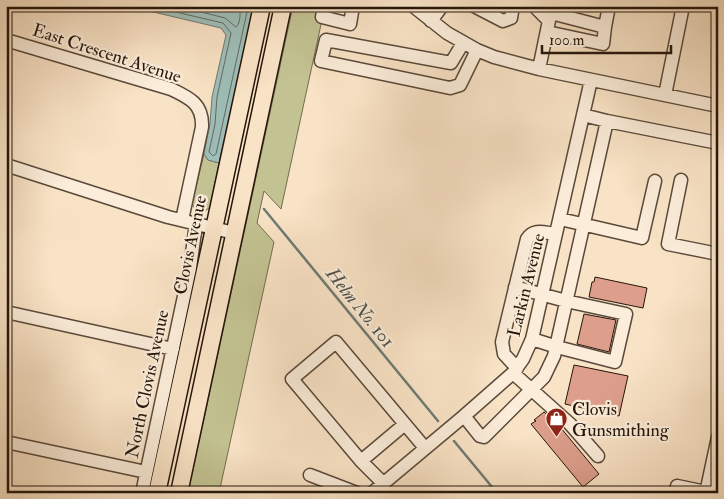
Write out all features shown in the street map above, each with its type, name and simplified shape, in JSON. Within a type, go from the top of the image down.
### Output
[{"type":"main road","name":"Clovis Avenue","points":[[157,493],[262,6]]},
{"type":"main road","points":[[178,493],[283,6]]},
{"type":"street","points":[[324,6],[322,17],[336,16],[350,24],[353,6]]},
{"type":"street","points":[[431,20],[442,6]]},
{"type":"street","points":[[474,6],[503,21],[510,18],[513,6]]},
{"type":"street","points":[[534,6],[550,18],[603,44],[609,6]]},
{"type":"street","points":[[665,95],[683,6]]},
{"type":"street","points":[[420,8],[431,20],[463,43],[514,63],[718,106]]},
{"type":"street","points":[[550,18],[606,26]]},
{"type":"street","points":[[539,69],[550,18]]},
{"type":"street","name":"East Crescent Avenue","points":[[6,40],[171,90],[193,101],[202,116],[202,127],[182,220]]},
{"type":"street","points":[[463,43],[451,63],[326,40],[321,61],[450,88],[460,84],[477,50]]},
{"type":"street","name":"Larkin Avenue","points":[[372,493],[464,416],[515,370],[524,358],[532,339],[591,80]]},
{"type":"street","points":[[583,115],[718,143]]},
{"type":"street","points":[[464,416],[480,436],[484,437],[544,377],[557,347],[606,121]]},
{"type":"street","points":[[6,166],[182,220],[234,233]]},
{"type":"street","points":[[681,180],[668,244],[718,254]]},
{"type":"street","points":[[560,219],[642,238],[655,182]]},
{"type":"street","name":"North Clovis Avenue","points":[[142,493],[190,268],[196,224]]},
{"type":"street","points":[[556,234],[535,231],[527,239],[502,342],[502,349],[506,358],[532,390],[570,424],[598,456]]},
{"type":"street","points":[[516,287],[566,301],[626,314],[615,362],[532,339]]},
{"type":"street","points":[[6,312],[173,349]]},
{"type":"street","points":[[383,483],[361,462],[292,379],[336,342],[426,448]]},
{"type":"street","points":[[361,462],[405,424]]},
{"type":"street","points":[[676,493],[677,486],[706,492],[718,437]]},
{"type":"street","points":[[6,442],[146,472]]},
{"type":"street","points":[[310,475],[357,493]]},
{"type":"shaded area","points":[[293,6],[325,6],[281,209],[264,191],[257,223],[274,242],[219,493],[188,493]]},
{"type":"shaded area","points":[[204,154],[208,160],[219,163],[210,207],[204,212],[196,211],[192,203]]},
{"type":"water","points":[[128,6],[251,6],[253,10],[219,163],[208,160],[204,154],[210,123],[212,97],[226,35],[221,28]]},
{"type":"building","points":[[595,277],[647,288],[643,308],[589,297]]},
{"type":"building","points":[[584,314],[616,320],[609,352],[577,344]]},
{"type":"building","points":[[574,365],[628,376],[619,416],[565,404]]},
{"type":"building","points":[[544,412],[556,422],[599,474],[583,487],[531,424]]},
{"type":"waterway","name":"Helm No. 101","points":[[264,209],[438,421]]},
{"type":"waterway","name":"Helm No. 101","points":[[454,441],[497,493]]},
{"type":"tunnel","points":[[337,12],[338,6]]},
{"type":"place","name":"Clovis Gunsmithing","points":[[556,438]]}]
